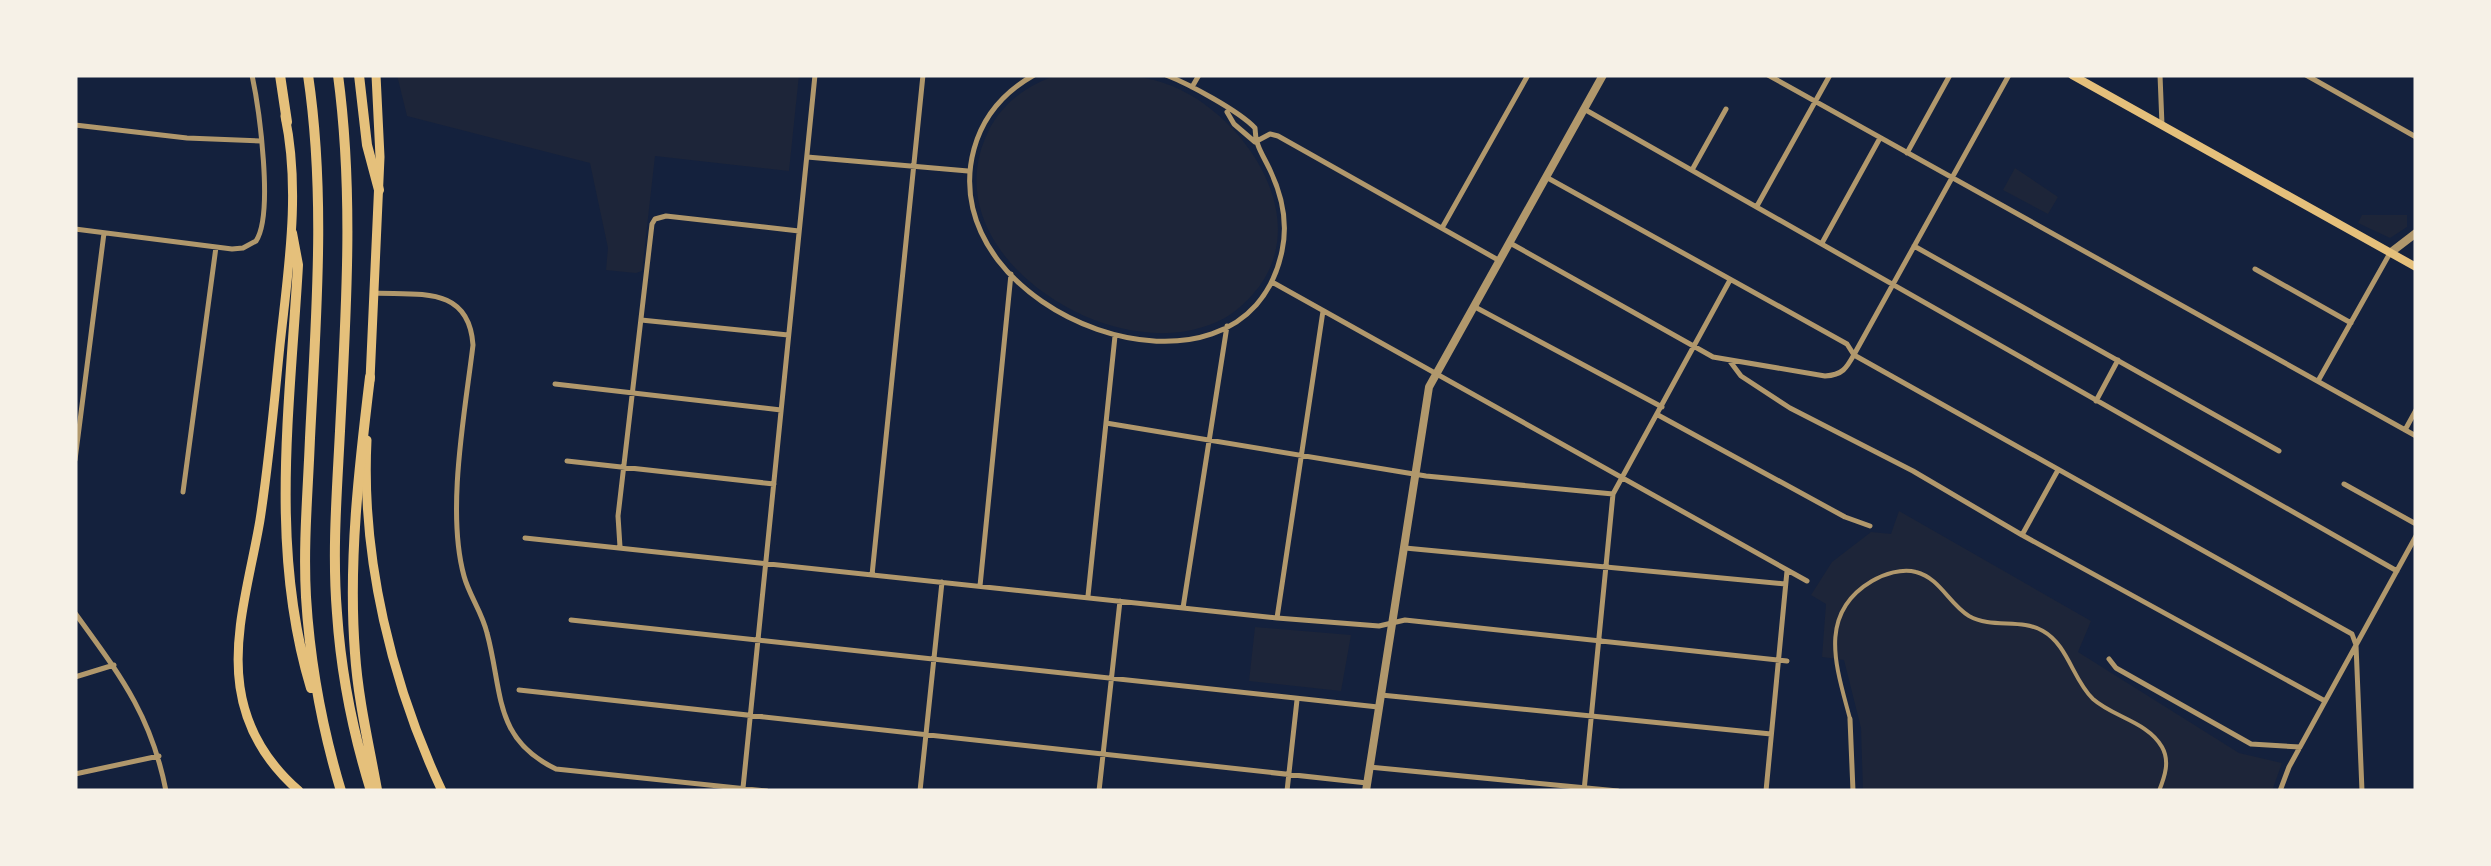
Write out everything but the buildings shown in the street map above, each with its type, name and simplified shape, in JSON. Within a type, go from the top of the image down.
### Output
[{"type":"highway","points":[[278,75],[286,122]]},
{"type":"highway","points":[[308,75],[318,161],[319,240],[306,596],[314,672],[329,746]]},
{"type":"highway","points":[[338,75],[348,236],[335,573],[344,672],[374,791]]},
{"type":"highway","points":[[359,75],[367,145],[379,190]]},
{"type":"highway","points":[[292,232],[298,265],[285,536],[296,640],[341,791]]},
{"type":"highway","points":[[370,377],[359,478],[353,621],[358,686],[374,791]]},
{"type":"main road","points":[[376,75],[379,190],[367,488],[381,606],[412,716],[442,791]]},
{"type":"main road","points":[[2072,75],[2416,267]]},
{"type":"main road","points":[[286,122],[292,232],[268,465],[238,656],[240,691],[250,725],[266,754],[299,791]]},
{"type":"street","points":[[75,229],[216,247],[243,248],[256,241],[264,214],[261,141],[252,75]]},
{"type":"street","points":[[743,790],[815,75]]},
{"type":"street","points":[[872,575],[922,75]]},
{"type":"street","points":[[1032,75],[1004,97],[984,123],[969,171],[974,208],[987,242],[1011,274],[1038,299],[1066,317],[1115,336],[1164,342],[1194,338],[1227,326],[1252,307],[1272,282],[1284,246],[1283,208],[1272,174],[1255,142],[1234,124],[1226,110]]},
{"type":"street","points":[[1166,75],[1226,110],[1242,115],[1255,128],[1255,142]]},
{"type":"street","points":[[1192,87],[1199,75]]},
{"type":"street","points":[[1442,228],[1528,75]]},
{"type":"street","points":[[519,690],[1289,773],[1366,787],[1428,392],[1603,75]]},
{"type":"street","points":[[1768,75],[2416,436]]},
{"type":"street","points":[[1757,206],[1830,75]]},
{"type":"street","points":[[1907,153],[1950,75]]},
{"type":"street","points":[[1510,242],[1695,347],[1729,360],[1825,376],[1844,372],[2009,75]]},
{"type":"street","points":[[2160,75],[2162,125]]},
{"type":"street","points":[[2306,75],[2416,137]]},
{"type":"street","points":[[1584,109],[2397,570]]},
{"type":"street","points":[[1692,170],[1726,109]]},
{"type":"street","points":[[75,125],[174,137],[261,141]]},
{"type":"street","points":[[1255,142],[1270,134],[1278,136],[1500,261]]},
{"type":"street","points":[[1822,243],[1880,138]]},
{"type":"street","points":[[806,157],[969,171]]},
{"type":"street","points":[[1546,177],[1847,344],[1854,354],[2352,634],[2356,645],[2362,791]]},
{"type":"street","points":[[620,548],[618,516],[655,219],[666,216],[799,231]]},
{"type":"street","points":[[75,460],[104,233]]},
{"type":"street","points":[[2318,381],[2390,252],[2416,234]]},
{"type":"street","points":[[1914,246],[2279,451]]},
{"type":"street","points":[[184,492],[216,247]]},
{"type":"street","points":[[2255,269],[2350,323]]},
{"type":"street","points":[[980,586],[1011,274]]},
{"type":"street","points":[[1584,789],[1613,494],[1730,280]]},
{"type":"street","points":[[1272,282],[1807,581]]},
{"type":"street","points":[[374,293],[440,297],[461,309],[472,328],[458,537],[464,578],[487,632],[507,724],[520,746],[556,769],[767,791]]},
{"type":"street","points":[[1474,306],[1662,407]]},
{"type":"street","points":[[1276,618],[1324,311]]},
{"type":"street","points":[[642,320],[789,335]]},
{"type":"street","points":[[1183,608],[1227,326]]},
{"type":"street","points":[[1088,598],[1115,336]]},
{"type":"street","points":[[1729,360],[1740,376],[1790,408],[1913,471],[2325,701]]},
{"type":"street","points":[[2096,400],[2118,360]]},
{"type":"street","points":[[555,384],[781,410]]},
{"type":"street","points":[[2405,430],[2416,410]]},
{"type":"street","points":[[1658,415],[1870,526]]},
{"type":"street","points":[[1106,422],[1426,476],[1613,494]]},
{"type":"street","points":[[567,461],[774,484]]},
{"type":"street","points":[[2022,535],[2058,470]]},
{"type":"street","points":[[2344,484],[2416,524]]},
{"type":"street","points":[[2280,791],[2300,747],[2416,536]]},
{"type":"street","points":[[525,538],[1276,618],[1379,626],[1406,620],[1787,661]]},
{"type":"street","points":[[1403,548],[1785,584]]},
{"type":"street","points":[[1766,791],[1786,570]]},
{"type":"street","points":[[1853,791],[1850,719],[1833,648],[1841,614],[1870,582],[1902,571],[1932,579],[1961,610],[1976,619],[2034,628],[2050,637],[2091,697],[2156,738],[2166,759],[2160,791]]},
{"type":"street","points":[[920,791],[942,582]]},
{"type":"street","points":[[1099,791],[1120,601]]},
{"type":"street","points":[[75,613],[140,706],[159,756],[166,791]]},
{"type":"street","points":[[571,620],[1378,707]]},
{"type":"street","points":[[2109,659],[2116,668],[2251,744],[2300,747]]},
{"type":"street","points":[[75,676],[114,665]]},
{"type":"street","points":[[1380,695],[1771,734]]},
{"type":"street","points":[[1287,791],[1297,699]]},
{"type":"street","points":[[75,774],[159,756]]},
{"type":"street","points":[[1370,766],[1618,791]]},
{"type":"shaded area","points":[[397,75],[799,75],[789,171],[655,156],[642,271],[606,270],[608,248],[590,163],[407,116]]},
{"type":"shaded area","points":[[1059,75],[1130,76],[1172,86],[1225,121],[1247,146],[1264,174],[1275,204],[1278,235],[1271,266],[1237,310],[1203,327],[1161,333],[1117,327],[1073,311],[1034,286],[1003,253],[982,215],[977,174],[989,130],[1018,95]]},
{"type":"shaded area","points":[[2015,168],[2058,197],[2048,214],[2003,190]]},
{"type":"shaded area","points":[[2362,215],[2407,215],[2407,227],[2390,238],[2358,223]]},
{"type":"shaded area","points":[[1899,511],[2091,621],[2078,652],[2239,753],[2282,763],[2272,791],[1863,791],[1861,728],[1844,660],[1822,657],[1826,604],[1811,595],[1832,562],[1871,532],[1891,534]]},
{"type":"shaded area","points":[[1255,627],[1351,635],[1341,691],[1249,681]]}]
